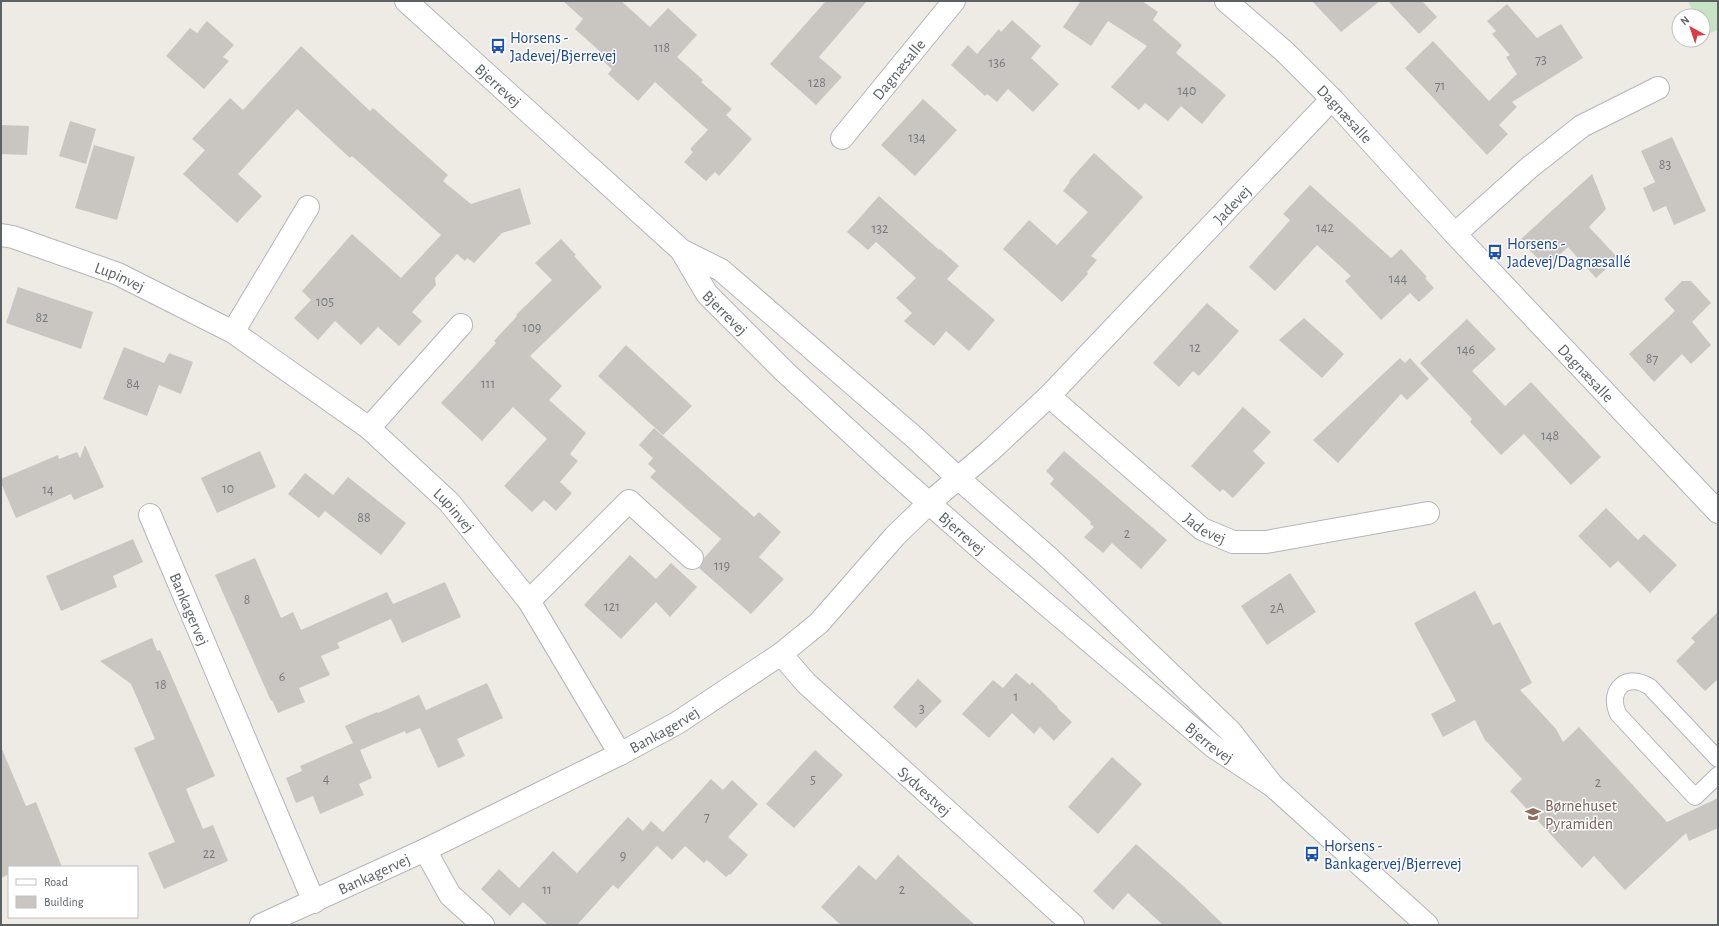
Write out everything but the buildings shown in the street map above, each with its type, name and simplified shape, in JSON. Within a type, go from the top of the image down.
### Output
[{"type":"street","name":"Bjerrevej","points":[[406,1],[681,250],[722,270],[914,437],[1048,557],[1230,731],[1273,786]]},
{"type":"street","name":"Dagnæsalle","points":[[842,138],[954,1]]},
{"type":"street","name":"Dagnæsalle","points":[[1226,1],[1285,52],[1332,99],[1455,234],[1718,512]]},
{"type":"street","points":[[1455,234],[1530,167],[1582,126],[1658,88]]},
{"type":"street","name":"Jadevej","points":[[958,478],[1000,442],[1049,396],[1332,99]]},
{"type":"street","points":[[233,332],[308,207]]},
{"type":"street","name":"Lupinvej","points":[[1,235],[13,237],[118,274],[233,332],[369,428],[449,502],[529,601],[620,754]]},
{"type":"street","name":"Bjerrevej","points":[[681,250],[707,294],[785,372],[929,503],[1214,747],[1273,786],[1427,925]]},
{"type":"street","points":[[369,428],[461,325]]},
{"type":"street","name":"Jadevej","points":[[1049,396],[1202,529],[1233,542],[1266,542],[1428,513]]},
{"type":"street","name":"Bankagervej","points":[[261,925],[425,850],[620,754],[677,723],[781,654],[819,623],[895,536],[929,503],[958,478]]},
{"type":"street","points":[[529,601],[629,501],[692,558]]},
{"type":"street","name":"Bankagervej","points":[[150,515],[314,902]]},
{"type":"street","name":"Sydvestvej","points":[[781,654],[806,683],[1073,925]]},
{"type":"street","points":[[425,850],[450,895],[483,925]]},
{"type":"lane","points":[[1718,759],[1650,687],[1641,682],[1630,681],[1621,685],[1615,694],[1613,704],[1618,714],[1695,797],[1718,775]]},
{"type":"green space","points":[[1688,1],[1718,1],[1718,30],[1711,33],[1711,8],[1691,8]]},
{"type":"place","name":"Horsens - Jadevej/Bjerrevej","points":[[498,46]]},
{"type":"place","name":"Horsens - Jadevej/Dagnæsallé","points":[[1495,252]]},
{"type":"place","name":"Børnehuset Pyramiden","points":[[1533,814]]},
{"type":"place","name":"Horsens - Bankagervej/Bjerrevej","points":[[1312,854]]}]
